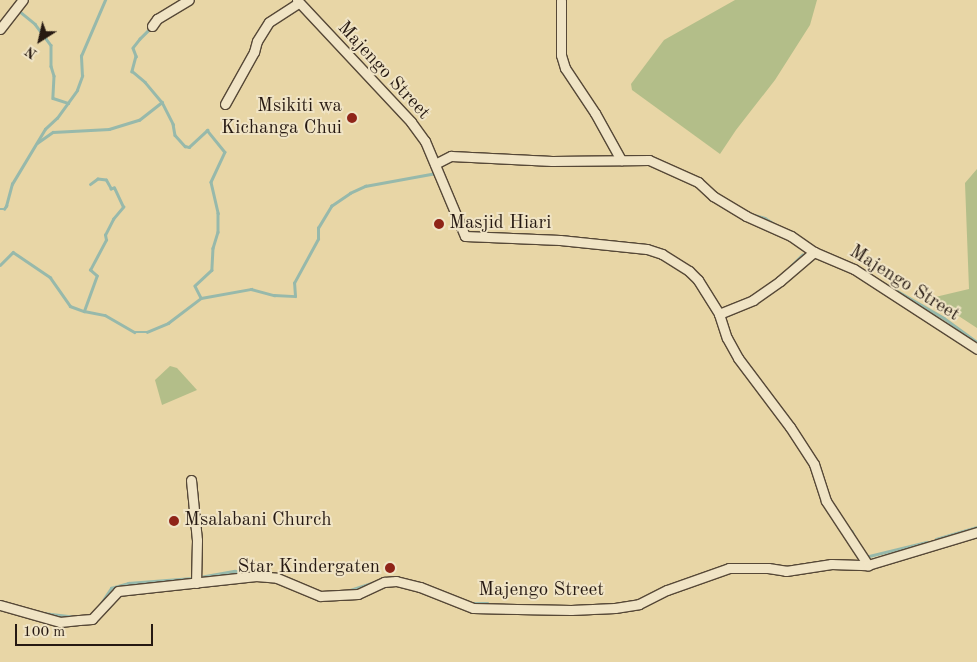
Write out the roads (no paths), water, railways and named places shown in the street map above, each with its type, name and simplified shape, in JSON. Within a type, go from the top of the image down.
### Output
[{"type":"street","points":[[0,29],[23,0]]},
{"type":"street","points":[[152,26],[157,19],[189,0]]},
{"type":"street","points":[[561,0],[561,55],[565,68],[602,124],[621,160]]},
{"type":"street","points":[[225,104],[254,52],[257,41],[269,22],[297,1]]},
{"type":"street","name":"Majengo Street","points":[[297,1],[411,122],[425,141],[465,236],[568,240],[647,248],[662,254],[689,271],[698,280],[718,314]]},
{"type":"street","name":"Majengo Street","points":[[435,164],[451,156],[552,161],[649,160],[698,182],[713,196],[746,216],[791,236],[814,252],[854,269],[977,349]]},
{"type":"street","points":[[814,252],[769,290],[753,300],[718,314],[727,338],[738,358],[787,423],[814,464],[826,501],[868,565]]},
{"type":"street","points":[[191,480],[197,540],[196,584]]},
{"type":"street","name":"Majengo Street","points":[[0,605],[60,622],[92,619],[118,591],[256,576],[277,578],[311,593],[331,596],[358,594],[384,582],[396,581],[420,587],[473,608],[571,610],[615,608],[639,604],[667,590],[729,568],[768,568],[786,571],[831,564],[868,565],[977,532]]},
{"type":"waterway","points":[[0,209],[4,209],[6,206],[12,184],[45,129],[57,118],[77,90],[82,76],[81,56],[105,0]]},
{"type":"waterway","points":[[565,0],[565,11]]},
{"type":"waterway","points":[[18,10],[35,24],[51,45],[51,66],[54,76],[53,98],[68,103]]},
{"type":"waterway","points":[[150,29],[133,48],[136,56],[132,71],[145,82],[162,102],[173,124],[175,135],[185,146],[189,147],[207,130],[225,152],[211,182],[218,213],[218,232],[213,248],[212,270],[195,286],[201,298]]},
{"type":"waterway","points":[[37,143],[53,132],[109,129],[139,120],[162,102]]},
{"type":"waterway","points":[[0,265],[13,252],[50,277],[70,306],[105,315],[135,332],[147,332],[168,323],[201,298],[251,289],[274,295],[295,296],[294,283],[318,239],[318,228],[331,206],[350,193],[365,186],[436,173]]},
{"type":"waterway","points":[[84,311],[97,276],[90,270],[106,240],[105,235],[113,219],[123,207],[114,188],[111,189],[106,180],[98,179],[91,184]]},
{"type":"waterway","points":[[754,215],[765,218],[778,226]]},
{"type":"waterway","points":[[563,236],[569,237]]},
{"type":"waterway","points":[[791,266],[802,255]]},
{"type":"waterway","points":[[875,278],[944,318],[977,342]]},
{"type":"waterway","points":[[779,406],[788,417]]},
{"type":"waterway","points":[[936,539],[977,527]]},
{"type":"waterway","points":[[852,531],[855,538]]},
{"type":"waterway","points":[[865,557],[926,542]]},
{"type":"waterway","points":[[200,577],[234,571],[258,572]]},
{"type":"waterway","points":[[100,605],[111,588],[128,583],[192,578]]},
{"type":"waterway","points":[[347,591],[380,580]]},
{"type":"waterway","points":[[472,603],[488,603]]},
{"type":"waterway","points":[[43,613],[74,617]]},
{"type":"place","name":"Msikiti wa Kichanga Chui","points":[[352,118]]},
{"type":"place","name":"Masjid Hiari","points":[[439,224]]},
{"type":"place","name":"Msalabani Church","points":[[174,521]]},
{"type":"place","name":"Star Kindergaten","points":[[390,568]]}]
